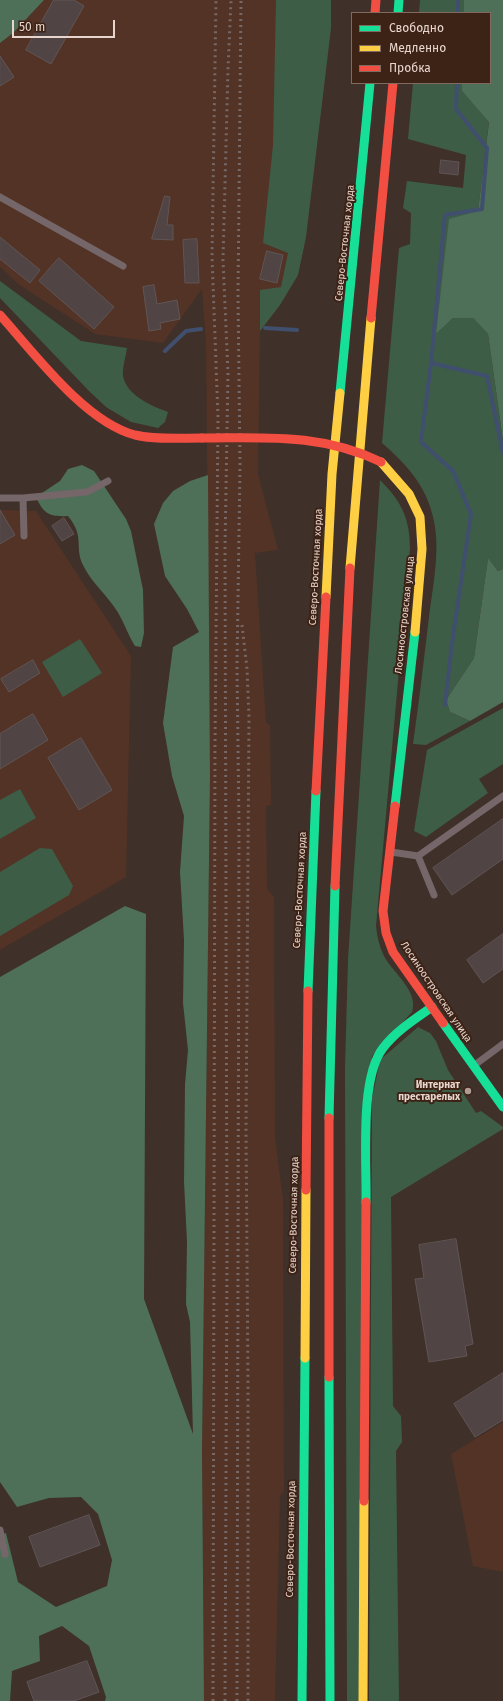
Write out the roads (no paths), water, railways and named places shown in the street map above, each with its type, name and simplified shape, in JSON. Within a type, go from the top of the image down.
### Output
[{"type":"main road","points":[[375,12],[376,0]]},
{"type":"main road","points":[[398,12],[399,0]]},
{"type":"main road","name":"Северо-Восточная хорда","points":[[302,1701],[308,953],[332,474],[370,84]]},
{"type":"main road","points":[[330,1701],[329,1066],[332,940],[348,586],[393,84]]},
{"type":"main road","name":"Лосиноостровская улица","points":[[0,315],[87,408],[104,420],[127,432],[156,438],[308,440],[331,442],[352,448],[381,462],[409,494],[420,517],[422,549],[419,601],[389,851],[384,910],[386,933],[393,952],[503,1107]]},
{"type":"main road","points":[[363,1701],[367,1098],[369,1080],[376,1058],[383,1047],[392,1037],[432,1007]]},
{"type":"lane","points":[[0,197],[123,266]]},
{"type":"lane","points":[[0,498],[23,498],[87,492],[108,481]]},
{"type":"lane","points":[[23,498],[24,536]]},
{"type":"lane","points":[[389,851],[418,856],[503,796]]},
{"type":"lane","points":[[418,856],[434,895]]},
{"type":"lane","points":[[473,1066],[503,1044]]},
{"type":"lane","points":[[0,1530],[6,1554]]},
{"type":"waterway","points":[[458,0],[458,12]]},
{"type":"waterway","points":[[445,705],[452,643],[471,514],[453,471],[421,442],[431,363],[445,215],[482,209],[487,148],[456,109],[457,84]]},
{"type":"waterway","points":[[265,328],[297,330]]},
{"type":"waterway","points":[[165,351],[186,331],[201,329]]},
{"type":"waterway","points":[[431,363],[487,376],[503,453]]},
{"type":"railway","points":[[213,1701],[215,749],[218,417],[212,257],[216,0]]},
{"type":"railway","points":[[225,1701],[227,1254],[225,547],[228,373],[223,260],[231,0]]},
{"type":"railway","points":[[237,1701],[239,826],[237,666],[240,464],[238,294],[241,0]]},
{"type":"railway","points":[[242,625],[247,669],[249,717],[246,1130],[248,1701]]},
{"type":"place","name":"Интернат престарелых","points":[[468,1091]]}]
